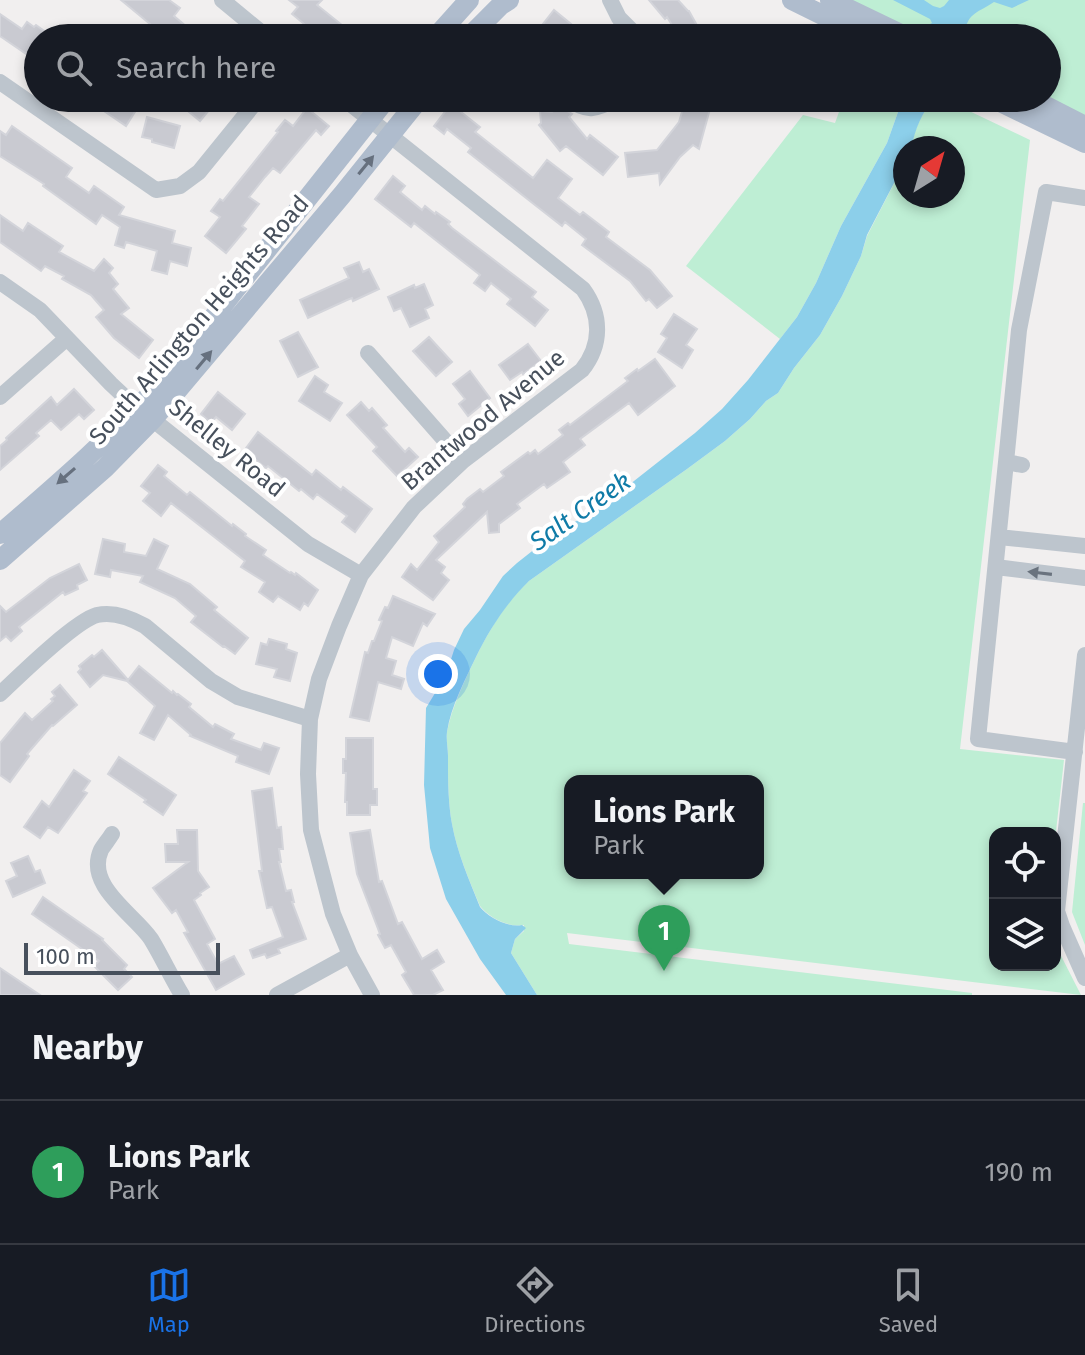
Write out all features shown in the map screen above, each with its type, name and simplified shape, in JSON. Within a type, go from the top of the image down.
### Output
[{"type":"main road","points":[[448,24],[469,0]]},
{"type":"main road","points":[[482,24],[509,0]]},
{"type":"main road","points":[[792,0],[841,24]]},
{"type":"main road","points":[[830,0],[881,24]]},
{"type":"main road","name":"South Arlington Heights Road","points":[[0,534],[96,450],[146,413],[175,365],[376,112]]},
{"type":"main road","name":"South Arlington Heights Road","points":[[0,560],[105,468],[146,413],[409,112]]},
{"type":"main road","points":[[1021,112],[1085,143]]},
{"type":"main road","points":[[1058,112],[1085,126]]},
{"type":"street","points":[[222,0],[251,24]]},
{"type":"street","points":[[610,0],[625,24]]},
{"type":"street","points":[[0,82],[24,99]]},
{"type":"street","points":[[43,112],[156,190],[180,186],[199,172],[248,112]]},
{"type":"street","name":"Brantwood Avenue","points":[[361,112],[583,289],[598,324],[596,343],[582,370],[463,461],[414,507],[361,575],[319,679],[310,719],[308,774],[311,830],[333,914],[350,955],[372,995]]},
{"type":"street","points":[[1075,752],[978,739],[999,537],[1014,464],[1019,330],[1046,192],[1085,198]]},
{"type":"street","name":"Shelley Road","points":[[0,282],[40,310],[111,384],[146,413],[308,544],[361,575]]},
{"type":"street","points":[[0,397],[67,338]]},
{"type":"street","points":[[368,353],[463,461]]},
{"type":"street","points":[[999,537],[1085,546]]},
{"type":"street","points":[[996,567],[1085,578]]},
{"type":"street","points":[[0,694],[78,625],[98,615],[117,615],[145,626],[211,681],[238,697],[310,719]]},
{"type":"street","points":[[1085,655],[1057,911],[1085,978]]},
{"type":"street","points":[[112,834],[100,851],[98,870],[105,887],[150,938],[182,995]]},
{"type":"street","points":[[277,995],[350,955]]},
{"type":"green space","points":[[831,0],[1085,0],[1085,126],[1061,108],[1061,24],[895,24]]},
{"type":"green space","points":[[839,112],[898,112],[887,143],[841,226],[816,283],[797,317],[780,339],[686,266],[803,115],[835,123]]},
{"type":"green space","points":[[925,112],[971,112],[1030,140],[960,749],[1064,760],[1056,827],[989,827],[989,971],[1061,971],[1061,956],[1081,995],[567,933],[569,944],[972,995],[537,995],[511,953],[515,939],[524,931],[524,925],[500,921],[480,906],[454,834],[449,799],[447,735],[463,684],[493,626],[529,581],[725,441],[778,393],[820,335],[842,296],[867,236],[893,185],[893,208],[965,208],[965,136],[914,134]]},
{"type":"green space","points":[[1085,803],[1085,945],[1072,912]]},
{"type":"water","points":[[893,0],[924,0],[940,8],[949,0],[1029,0],[1012,8],[994,2],[977,12],[968,24],[930,24],[930,19]]},
{"type":"water","points":[[898,112],[924,112],[914,136],[893,136],[893,185],[867,235],[861,256],[842,296],[820,335],[778,393],[725,441],[529,581],[493,626],[459,693],[447,735],[449,799],[454,834],[480,907],[499,921],[526,928],[515,939],[511,953],[537,995],[506,995],[480,959],[446,899],[430,848],[424,785],[426,708],[446,675],[464,629],[503,576],[550,537],[606,503],[695,433],[748,380],[797,317],[841,226],[887,143]]},
{"type":"building","points":[[121,0],[169,0],[180,8],[174,16],[183,24],[150,24]]},
{"type":"building","points":[[289,0],[322,0],[317,5],[341,24],[304,24],[292,14],[298,7]]},
{"type":"building","points":[[649,0],[678,0],[696,24],[671,24],[667,17],[665,19]]},
{"type":"building","points":[[554,10],[571,24],[543,24]]},
{"type":"building","points":[[0,14],[22,29],[24,26],[24,52],[0,36]]},
{"type":"building","points":[[106,112],[135,112],[126,126]]},
{"type":"building","points":[[189,112],[207,112],[200,121]]},
{"type":"building","points":[[304,112],[312,112],[329,126],[321,135],[316,130],[280,173],[273,168],[265,177],[249,197],[259,204],[242,226],[246,229],[226,253],[205,236],[220,217],[211,211],[220,199],[223,201],[285,120],[293,126]]},
{"type":"building","points":[[445,112],[461,112],[480,127],[475,132],[533,178],[547,160],[572,179],[558,198],[609,232],[606,237],[650,270],[672,296],[657,308],[649,299],[646,301],[630,281],[582,245],[586,239],[565,222],[562,226],[468,152],[471,148],[447,129],[444,134],[434,126]]},
{"type":"building","points":[[540,112],[569,112],[572,114],[569,117],[587,139],[590,135],[618,157],[603,175],[566,146],[560,151],[539,125]]},
{"type":"building","points":[[682,112],[709,112],[699,149],[693,145],[660,184],[659,173],[628,177],[625,153],[657,150],[679,122]]},
{"type":"building","points":[[147,117],[180,126],[174,148],[142,137]]},
{"type":"building","points":[[12,126],[72,168],[66,177],[89,193],[94,186],[124,207],[119,215],[175,231],[172,243],[191,248],[187,266],[170,261],[167,274],[152,270],[157,251],[126,242],[124,248],[115,245],[120,227],[102,215],[96,224],[44,184],[0,156],[0,131],[6,135]]},
{"type":"building","points":[[393,176],[405,186],[400,192],[422,210],[425,206],[450,222],[448,224],[452,228],[536,292],[532,297],[548,310],[535,326],[507,304],[511,299],[491,283],[485,291],[474,283],[480,275],[414,223],[411,227],[375,199]]},
{"type":"building","points":[[0,215],[23,231],[28,223],[63,246],[59,252],[94,271],[104,259],[113,268],[109,273],[118,284],[113,289],[129,308],[121,314],[153,340],[139,358],[114,338],[96,317],[104,310],[91,295],[45,266],[41,271],[0,242]]},
{"type":"building","points":[[359,262],[363,272],[369,269],[379,289],[308,318],[300,300],[349,278],[344,268]]},
{"type":"building","points":[[424,284],[433,305],[425,309],[429,318],[410,327],[401,308],[394,311],[388,297],[414,285],[415,288]]},
{"type":"building","points":[[674,314],[697,329],[686,345],[693,350],[682,368],[658,352],[667,338],[661,334]]},
{"type":"building","points":[[298,332],[318,367],[298,377],[280,341]]},
{"type":"building","points":[[429,337],[452,362],[436,376],[413,351]]},
{"type":"building","points":[[528,344],[541,361],[510,380],[499,365]]},
{"type":"building","points":[[655,359],[675,386],[638,415],[629,403],[580,439],[585,445],[563,462],[570,472],[547,488],[544,484],[517,504],[520,508],[499,524],[499,532],[489,533],[487,512],[436,560],[445,567],[441,573],[449,580],[433,600],[402,577],[411,564],[417,570],[439,542],[434,536],[465,507],[463,504],[467,499],[480,489],[483,492],[504,476],[501,472],[528,452],[530,454],[535,450],[538,454],[563,435],[559,430],[628,381],[625,378],[637,369]]},
{"type":"building","points":[[470,371],[490,398],[468,416],[459,404],[465,399],[453,384]]},
{"type":"building","points":[[315,376],[328,385],[324,392],[342,403],[330,421],[299,401]]},
{"type":"building","points":[[74,389],[94,410],[84,419],[79,414],[61,430],[51,420],[36,433],[39,436],[0,470],[0,446],[6,438],[51,397],[57,405]]},
{"type":"building","points":[[218,392],[245,414],[232,430],[216,417],[211,423],[201,414]]},
{"type":"building","points":[[361,402],[369,411],[372,408],[387,425],[383,428],[405,452],[409,448],[418,457],[397,476],[373,451],[377,447],[347,415]]},
{"type":"building","points":[[258,432],[312,475],[316,470],[372,509],[355,532],[342,522],[347,516],[317,494],[313,499],[253,458],[255,456],[246,448]]},
{"type":"building","points":[[158,465],[167,472],[164,476],[187,495],[190,492],[266,550],[263,555],[290,573],[296,573],[318,590],[308,606],[304,603],[300,610],[278,596],[273,602],[259,592],[265,582],[241,567],[245,561],[171,503],[161,516],[143,501],[150,493],[141,486]]},
{"type":"building","points":[[103,539],[125,544],[124,552],[146,556],[154,539],[168,546],[157,569],[190,584],[217,607],[214,610],[248,638],[235,654],[191,622],[196,616],[175,598],[140,582],[143,576],[111,570],[110,577],[95,574]]},
{"type":"building","points":[[79,564],[87,580],[77,585],[78,589],[65,595],[63,592],[19,627],[22,631],[11,641],[6,636],[0,641],[0,606],[6,612],[50,578]]},
{"type":"building","points":[[393,596],[435,614],[427,626],[423,623],[413,646],[392,637],[386,658],[396,661],[392,675],[404,679],[401,689],[378,682],[369,721],[350,717],[365,652],[368,653],[374,641],[382,621],[379,620]]},
{"type":"building","points":[[269,639],[287,644],[286,649],[297,653],[290,681],[274,677],[277,669],[256,664],[261,643],[267,645]]},
{"type":"building","points":[[102,650],[128,680],[139,666],[191,704],[189,707],[213,727],[215,724],[234,734],[231,739],[261,750],[264,743],[279,748],[269,774],[236,762],[238,756],[190,736],[168,715],[154,740],[140,733],[155,706],[127,681],[103,675],[90,687],[78,672],[81,669],[79,666]]},
{"type":"building","points":[[60,685],[77,705],[52,725],[27,754],[29,756],[10,782],[0,775],[0,743],[25,713],[32,720],[53,701],[51,699],[55,696],[52,692]]},
{"type":"building","points":[[346,738],[373,738],[373,789],[377,789],[377,805],[370,805],[370,815],[347,815],[346,773],[343,773]]},
{"type":"building","points":[[119,757],[176,795],[163,815],[108,774]]},
{"type":"building","points":[[74,770],[90,781],[83,791],[87,793],[58,833],[48,827],[40,838],[24,827],[42,801],[49,807]]},
{"type":"building","points":[[272,788],[277,828],[281,827],[283,849],[279,849],[279,862],[286,891],[291,890],[292,902],[306,939],[278,949],[280,953],[267,958],[265,954],[253,958],[250,950],[283,937],[272,907],[267,908],[259,871],[262,871],[252,791]]},
{"type":"building","points":[[177,830],[197,830],[198,871],[209,887],[194,900],[215,939],[207,944],[218,964],[234,956],[244,974],[216,990],[184,933],[188,932],[176,910],[172,913],[153,888],[188,862],[166,862],[165,844],[178,844]]},
{"type":"building","points":[[370,830],[379,882],[382,881],[398,924],[402,922],[422,959],[437,950],[444,962],[431,970],[443,990],[433,995],[414,995],[402,975],[406,972],[391,945],[385,948],[378,935],[357,874],[350,833]]},
{"type":"building","points":[[28,856],[35,872],[40,870],[45,883],[13,897],[6,881],[17,876],[11,863]]},
{"type":"building","points":[[43,897],[103,939],[127,965],[124,969],[132,977],[118,990],[94,966],[99,961],[32,914]]},
{"type":"building","points":[[0,968],[40,995],[0,995]]},
{"type":"place","name":"Lions Park","points":[[664,971]]},
{"type":"water label","name":"Salt Creek","points":[[580,511]]}]
